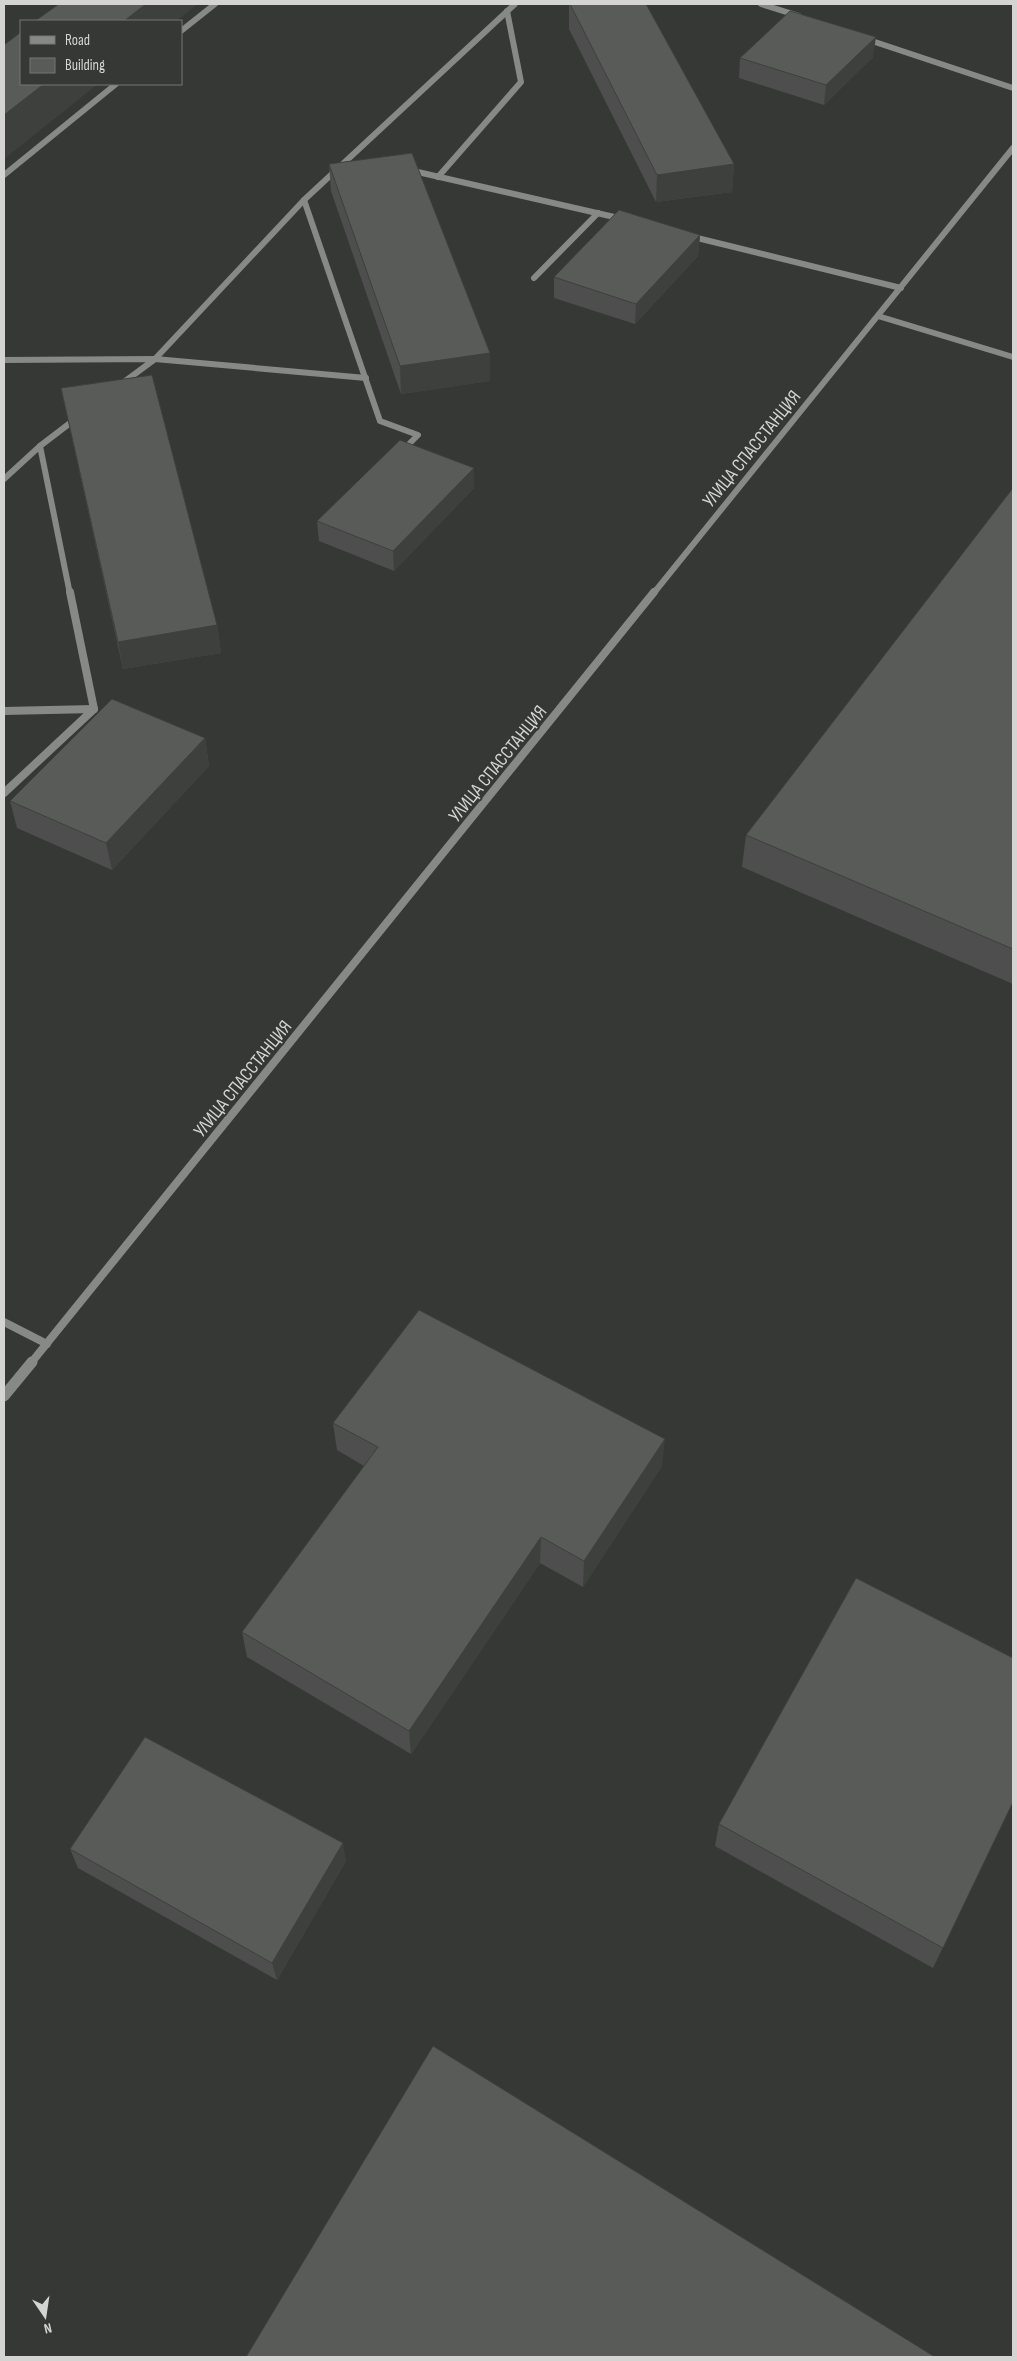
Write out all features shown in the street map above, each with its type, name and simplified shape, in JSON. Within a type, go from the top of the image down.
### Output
[{"type":"street","points":[[761,4],[808,19]]},
{"type":"street","points":[[854,35],[1013,88]]},
{"type":"street","name":"УЛИЦА СПАССТАНЦИЯ","points":[[4,1396],[1013,148]]},
{"type":"lane","points":[[182,30],[215,4]]},
{"type":"lane","points":[[116,388],[155,359],[304,200],[516,4]]},
{"type":"lane","points":[[438,177],[521,82],[507,11]]},
{"type":"lane","points":[[4,175],[115,85]]},
{"type":"lane","points":[[350,156],[359,158]]},
{"type":"lane","points":[[403,169],[626,220]]},
{"type":"lane","points":[[304,200],[380,421],[418,435],[398,454]]},
{"type":"lane","points":[[534,278],[598,213]]},
{"type":"lane","points":[[683,234],[901,288]]},
{"type":"lane","points":[[878,316],[1013,357]]},
{"type":"lane","points":[[4,360],[155,359],[366,378]]},
{"type":"lane","points":[[4,480],[40,446],[86,411]]},
{"type":"lane","points":[[40,446],[94,709]]},
{"type":"lane","points":[[4,710],[94,709]]},
{"type":"lane","points":[[4,793],[94,709]]},
{"type":"lane","points":[[4,1322],[47,1344]]},
{"type":"building","points":[[59,4],[146,4],[125,20],[36,20]]},
{"type":"building","points":[[570,4],[646,4],[734,164],[657,175]]},
{"type":"building","points":[[790,11],[876,37],[826,85],[740,58]]},
{"type":"building","points":[[20,33],[20,85],[43,85],[4,115],[4,45]]},
{"type":"building","points":[[412,153],[490,353],[400,366],[329,164]]},
{"type":"building","points":[[619,210],[700,235],[636,304],[554,277]]},
{"type":"building","points":[[152,375],[217,625],[118,642],[61,388]]},
{"type":"building","points":[[400,440],[474,468],[393,551],[317,521]]},
{"type":"building","points":[[1013,488],[1013,949],[746,835]]},
{"type":"building","points":[[112,699],[205,738],[106,843],[10,801]]},
{"type":"building","points":[[419,1310],[665,1439],[584,1561],[541,1537],[409,1731],[242,1632],[378,1447],[333,1423]]},
{"type":"building","points":[[856,1578],[1013,1658],[1013,1802],[943,1948],[719,1824]]},
{"type":"building","points":[[145,1737],[343,1843],[272,1963],[70,1849]]},
{"type":"building","points":[[433,2046],[935,2357],[246,2357]]}]
